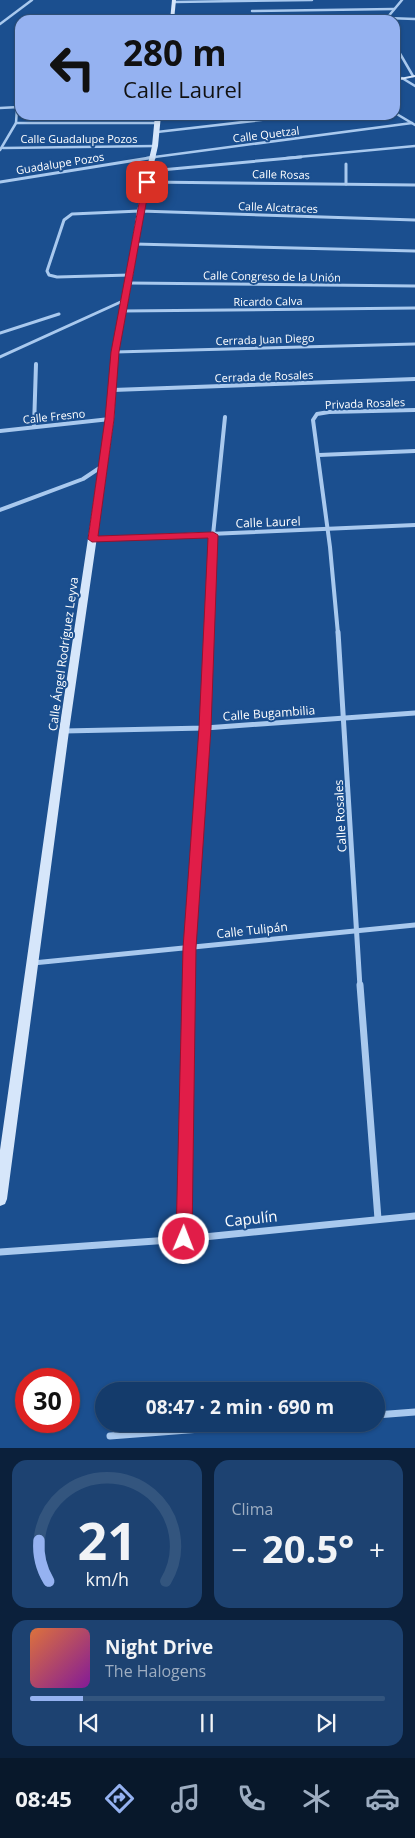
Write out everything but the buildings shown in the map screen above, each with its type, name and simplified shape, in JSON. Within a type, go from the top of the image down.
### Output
[{"type":"street","points":[[0,24],[32,0]]},
{"type":"street","points":[[173,15],[174,1],[312,0]]},
{"type":"street","points":[[389,15],[402,0]]},
{"type":"street","points":[[252,11],[394,9]]},
{"type":"street","points":[[400,18],[415,19]]},
{"type":"street","points":[[400,53],[414,76],[402,78]]},
{"type":"street","points":[[402,78],[415,86]]},
{"type":"street","points":[[0,108],[15,107]]},
{"type":"street","points":[[400,116],[413,124]]},
{"type":"street","points":[[2,149],[16,120]]},
{"type":"street","points":[[16,123],[157,123],[212,120]]},
{"type":"street","points":[[408,121],[415,120]]},
{"type":"street","name":"Calle Ángel Rodríguez Leyva","points":[[0,1199],[101,466],[110,419],[115,352],[140,211],[153,157],[157,123]]},
{"type":"street","name":"Calle Quetzal","points":[[153,157],[413,124]]},
{"type":"street","name":"Calle Guadalupe Pozos","points":[[2,149],[155,146]]},
{"type":"street","points":[[150,171],[415,146]]},
{"type":"street","name":"Guadalupe Pozos","points":[[0,182],[153,157]]},
{"type":"street","points":[[346,164],[346,184]]},
{"type":"street","name":"Calle Rosas","points":[[147,182],[415,185]]},
{"type":"street","name":"Calle Alcatraces","points":[[49,275],[47,271],[64,220],[72,214],[140,211],[415,220]]},
{"type":"street","points":[[134,244],[415,251]]},
{"type":"street","name":"Calle Congreso de la Unión","points":[[49,275],[57,277],[415,286]]},
{"type":"street","points":[[0,357],[125,300]]},
{"type":"street","name":"Ricardo Calva","points":[[122,311],[415,308]]},
{"type":"street","points":[[0,334],[59,314]]},
{"type":"street","name":"Cerrada Juan Diego","points":[[115,352],[415,344]]},
{"type":"street","points":[[34,427],[36,364]]},
{"type":"street","name":"Cerrada de Rosales","points":[[113,390],[415,379]]},
{"type":"street","name":"Privada Rosales","points":[[317,414],[415,410]]},
{"type":"street","name":"Calle Rosales","points":[[317,414],[313,420],[329,530],[345,718],[356,930],[378,1219]]},
{"type":"street","points":[[184,1239],[190,948],[205,728],[213,535],[225,417]]},
{"type":"street","name":"Calle Fresno","points":[[0,431],[110,419]]},
{"type":"street","points":[[319,455],[415,451]]},
{"type":"street","points":[[1,508],[83,479],[101,466]]},
{"type":"street","name":"Calle Laurel","points":[[92,539],[415,525]]},
{"type":"street","name":"Calle Bugambilia","points":[[64,731],[205,728],[415,713]]},
{"type":"street","name":"Calle Tulipán","points":[[32,963],[415,925]]},
{"type":"street","name":"Capulín","points":[[0,1252],[184,1239],[415,1216]]},
{"type":"street","points":[[385,1414],[415,1412]]},
{"type":"street","points":[[110,1436],[162,1432]]},
{"type":"route","points":[[147,182],[140,211],[115,352],[110,419],[101,466],[92,539],[213,535],[205,728],[190,948],[184,1239]]}]
